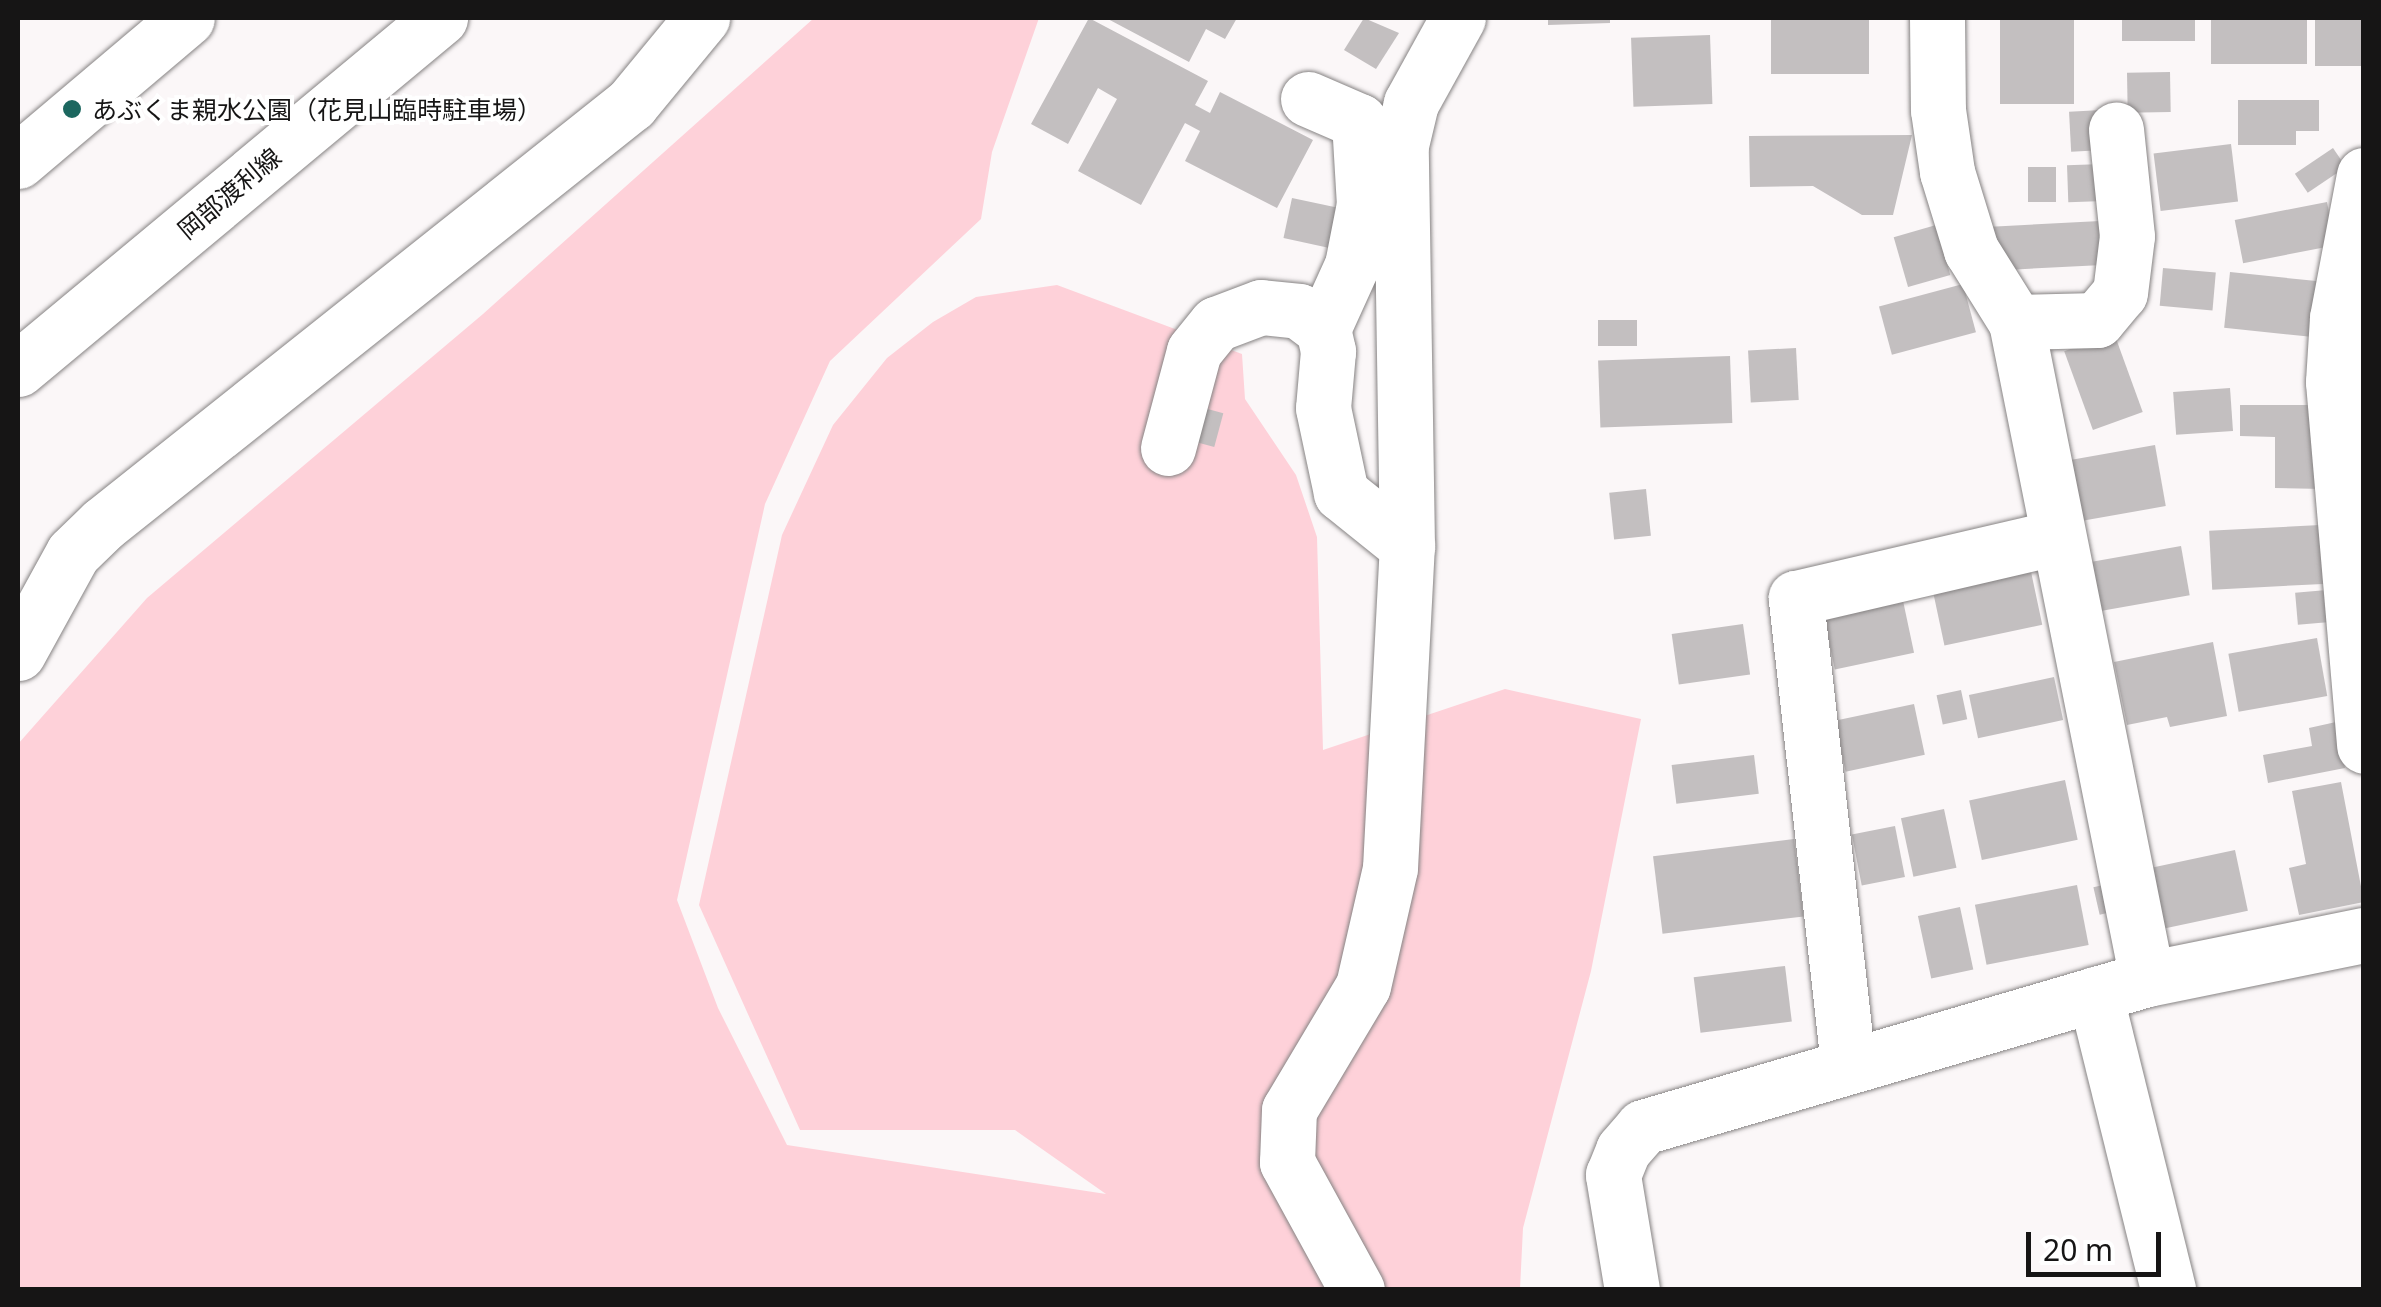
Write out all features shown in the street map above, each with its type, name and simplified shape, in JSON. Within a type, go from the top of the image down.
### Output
[{"type":"street","points":[[18,161],[187,18]]},
{"type":"street","name":"岡部渡利線","points":[[18,369],[440,18]]},
{"type":"street","points":[[18,654],[73,554],[103,524],[631,104],[702,18]]},
{"type":"street","points":[[1357,1290],[1287,1162],[1289,1110],[1363,986],[1390,868],[1406,546],[1401,145],[1411,103],[1458,18]]},
{"type":"street","points":[[1938,18],[1938,110],[1947,172],[1971,250],[2016,322],[2054,538],[2147,979]]},
{"type":"street","points":[[1308,99],[1359,120],[1364,204],[1352,266],[1323,329],[1328,350],[1323,408],[1341,493],[1406,546]]},
{"type":"street","points":[[2016,322],[2097,320],[2120,293],[2126,236],[2116,130]]},
{"type":"street","points":[[2364,175],[2337,318],[2333,382],[2364,746]]},
{"type":"street","points":[[1168,448],[1194,351],[1216,324],[1260,307],[1299,311],[1323,329]]},
{"type":"street","points":[[1848,1064],[1796,598],[2054,538]]},
{"type":"street","points":[[1632,1290],[1613,1175],[1643,1127],[2147,979],[2364,935]]},
{"type":"street","points":[[2095,994],[2168,1290]]},
{"type":"shaded area","points":[[814,18],[1039,18],[992,152],[981,219],[830,361],[765,504],[677,900],[718,1008],[787,1145],[1106,1194],[1015,1130],[800,1130],[699,905],[782,535],[833,425],[887,358],[933,322],[976,297],[1057,285],[1242,354],[1245,399],[1296,475],[1317,537],[1323,750],[1505,689],[1641,719],[1591,971],[1523,1228],[1520,1289],[18,1290],[18,744],[147,598],[483,314]]},
{"type":"building","points":[[1089,18],[1208,81],[1195,105],[1210,113],[1220,92],[1313,140],[1277,208],[1185,161],[1200,131],[1185,123],[1141,205],[1078,171],[1117,99],[1098,88],[1068,144],[1031,124]]},
{"type":"building","points":[[1106,18],[1237,18],[1225,39],[1206,29],[1189,62]]},
{"type":"building","points":[[1364,18],[1399,33],[1376,69],[1344,50]]},
{"type":"building","points":[[1548,18],[1610,18],[1610,23],[1548,25]]},
{"type":"building","points":[[1771,18],[1869,18],[1869,74],[1771,74]]},
{"type":"building","points":[[2000,18],[2074,18],[2074,104],[2000,104]]},
{"type":"building","points":[[2122,18],[2195,18],[2195,41],[2122,41]]},
{"type":"building","points":[[2211,18],[2307,18],[2307,64],[2211,64]]},
{"type":"building","points":[[2315,18],[2364,18],[2364,66],[2315,66]]},
{"type":"building","points":[[1710,35],[1712,104],[1633,107],[1631,38]]},
{"type":"building","points":[[2170,72],[2171,112],[2128,113],[2127,73]]},
{"type":"building","points":[[2238,100],[2319,100],[2319,131],[2296,131],[2296,145],[2238,145]]},
{"type":"building","points":[[2102,110],[2104,150],[2071,152],[2069,112]]},
{"type":"building","points":[[1912,135],[1893,215],[1862,215],[1813,186],[1750,187],[1749,136]]},
{"type":"building","points":[[2231,144],[2238,202],[2161,211],[2154,154]]},
{"type":"building","points":[[2333,148],[2346,167],[2308,193],[2295,174]]},
{"type":"building","points":[[2103,164],[2104,201],[2068,202],[2067,165]]},
{"type":"building","points":[[2028,167],[2056,167],[2056,202],[2028,202]]},
{"type":"building","points":[[1292,198],[1338,208],[1329,248],[1283,238]]},
{"type":"building","points":[[2327,202],[2335,245],[2243,263],[2235,220]]},
{"type":"building","points":[[2100,221],[2102,265],[1993,271],[1991,227]]},
{"type":"building","points":[[1936,225],[1950,275],[1908,287],[1894,237]]},
{"type":"building","points":[[2163,268],[2216,273],[2212,310],[2160,306]]},
{"type":"building","points":[[2230,272],[2321,282],[2316,337],[2224,328]]},
{"type":"building","points":[[1963,284],[1976,332],[1892,355],[1879,307]]},
{"type":"building","points":[[1598,320],[1637,320],[1637,346],[1598,346]]},
{"type":"building","points":[[2114,333],[2143,412],[2093,430],[2064,351]]},
{"type":"building","points":[[1796,348],[1799,400],[1751,402],[1748,351]]},
{"type":"building","points":[[1730,356],[1732,423],[1600,428],[1598,361]]},
{"type":"building","points":[[2230,388],[2233,431],[2176,435],[2173,392]]},
{"type":"building","points":[[2240,405],[2323,405],[2324,489],[2275,488],[2275,437],[2240,436]]},
{"type":"building","points":[[1204,408],[1223,413],[1214,447],[1195,442]]},
{"type":"building","points":[[2155,445],[2166,506],[2071,523],[2060,462]]},
{"type":"building","points":[[1646,489],[1651,536],[1614,540],[1609,493]]},
{"type":"building","points":[[2320,525],[2323,584],[2212,590],[2209,531]]},
{"type":"building","points":[[2181,546],[2190,595],[2092,612],[2084,563]]},
{"type":"building","points":[[2030,567],[2042,625],[1944,646],[1932,588]]},
{"type":"building","points":[[2327,590],[2330,622],[2298,625],[2295,593]]},
{"type":"building","points":[[1902,596],[1914,653],[1835,670],[1823,613]]},
{"type":"building","points":[[1743,624],[1750,675],[1679,685],[1672,634]]},
{"type":"building","points":[[2317,638],[2327,696],[2239,712],[2228,654]]},
{"type":"building","points":[[2213,642],[2227,716],[2170,727],[2167,717],[2127,725],[2114,662]]},
{"type":"building","points":[[2054,677],[2063,720],[1978,738],[1969,695]]},
{"type":"building","points":[[1961,690],[1967,719],[1943,725],[1937,695]]},
{"type":"building","points":[[1914,704],[1925,755],[1846,772],[1835,721]]},
{"type":"building","points":[[2336,722],[2345,768],[2268,783],[2263,755],[2312,746],[2309,728]]},
{"type":"building","points":[[1754,755],[1759,794],[1676,804],[1672,765]]},
{"type":"building","points":[[2065,780],[2078,840],[1982,860],[1969,800]]},
{"type":"building","points":[[2341,782],[2364,902],[2299,915],[2289,868],[2306,864],[2292,791]]},
{"type":"building","points":[[1944,809],[1956,868],[1913,877],[1901,818]]},
{"type":"building","points":[[1895,826],[1905,877],[1862,885],[1852,834]]},
{"type":"building","points":[[1794,839],[1804,916],[1663,934],[1653,856]]},
{"type":"building","points":[[2235,850],[2248,911],[2161,929],[2148,869]]},
{"type":"building","points":[[2108,884],[2114,911],[2100,915],[2093,887]]},
{"type":"building","points":[[2077,885],[2089,945],[1987,965],[1975,905]]},
{"type":"building","points":[[1960,907],[1973,970],[1931,979],[1918,916]]},
{"type":"building","points":[[1785,966],[1792,1022],[1701,1033],[1694,977]]},
{"type":"place","name":"あぶくま親水公園（花見山臨時駐車場）","points":[[72,109]]}]
